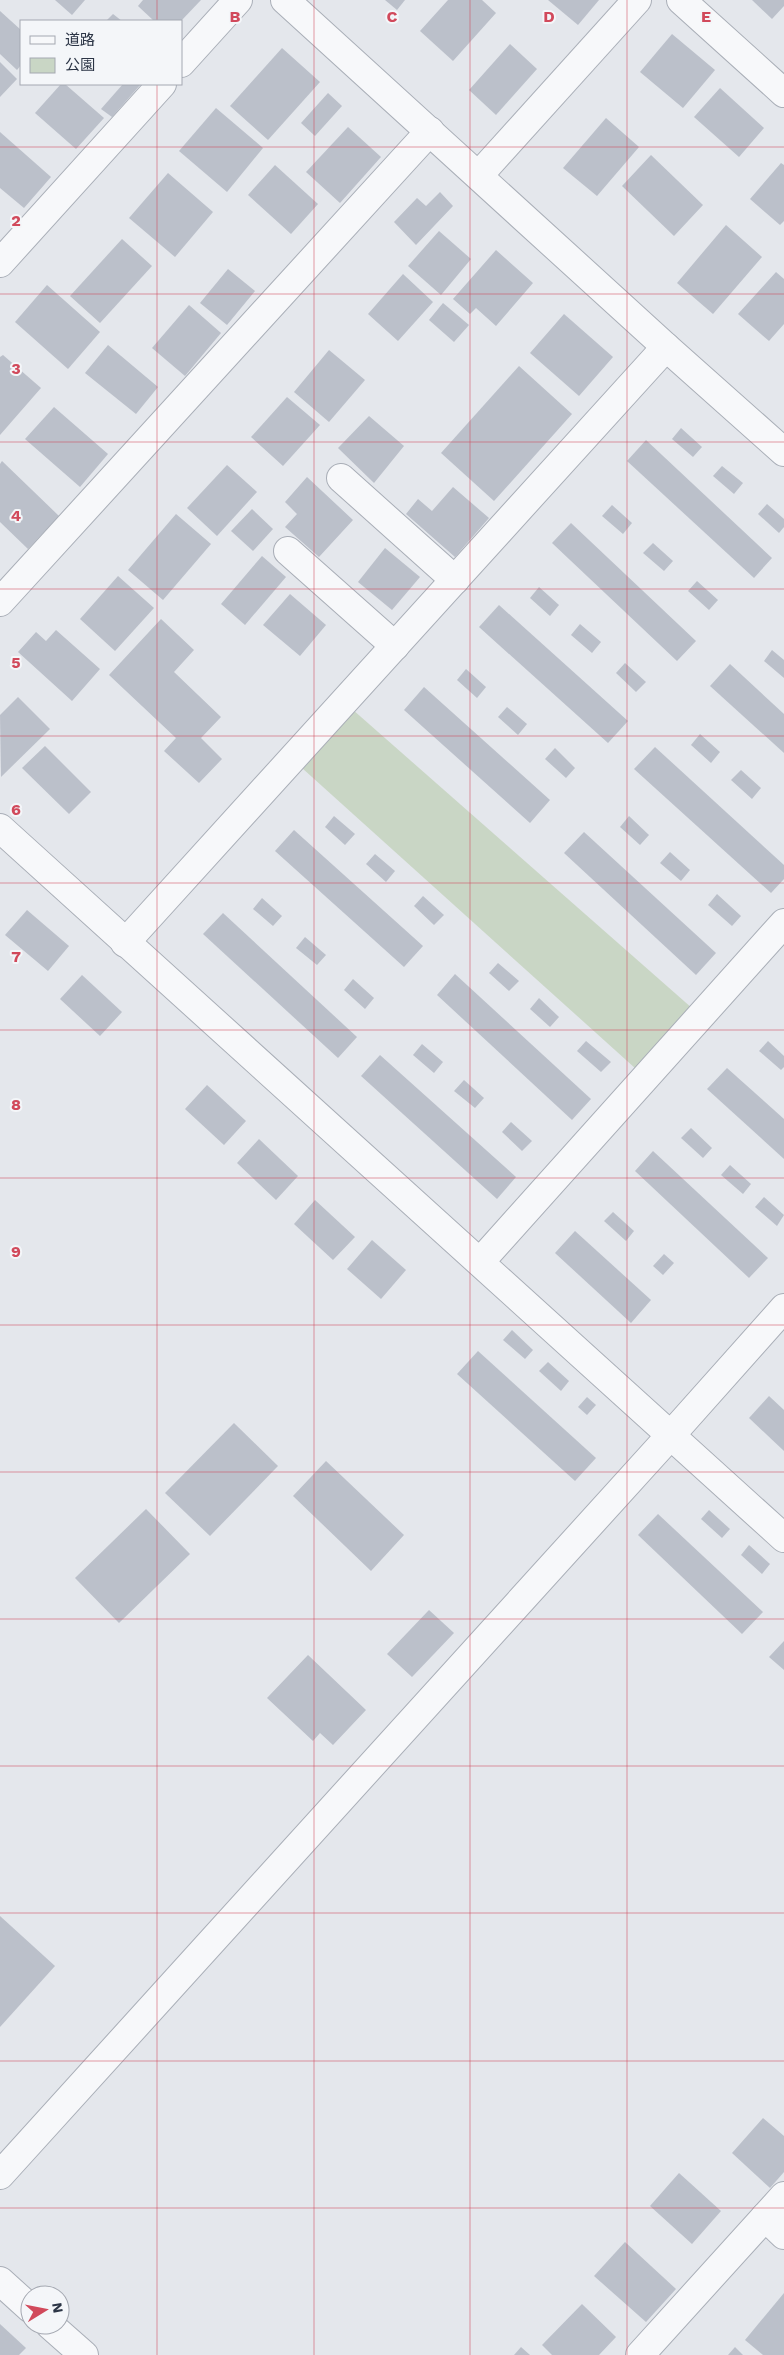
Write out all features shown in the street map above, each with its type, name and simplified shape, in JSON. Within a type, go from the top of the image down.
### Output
[{"type":"street","points":[[182,62],[238,0]]},
{"type":"street","points":[[285,0],[784,452]]},
{"type":"street","points":[[479,175],[636,0]]},
{"type":"street","points":[[682,0],[784,93]]},
{"type":"street","points":[[0,263],[161,85]]},
{"type":"street","points":[[0,602],[430,131]]},
{"type":"street","points":[[125,943],[666,347]]},
{"type":"street","points":[[341,478],[455,580]]},
{"type":"street","points":[[288,551],[394,646]]},
{"type":"street","points":[[0,828],[784,1538]]},
{"type":"street","points":[[480,1262],[784,923]]},
{"type":"street","points":[[0,2175],[784,1308]]},
{"type":"street","points":[[640,2355],[774,2226],[784,2196]]},
{"type":"street","points":[[0,2282],[20,2299]]},
{"type":"street","points":[[61,2335],[84,2355]]},
{"type":"green space","points":[[344,702],[701,1016],[646,1078],[292,759]]},
{"type":"building","points":[[55,0],[85,0],[72,15]]},
{"type":"building","points":[[143,0],[201,0],[182,20],[153,20],[138,6]]},
{"type":"building","points":[[385,0],[405,0],[397,10]]},
{"type":"building","points":[[448,0],[482,0],[496,13],[453,61],[420,31]]},
{"type":"building","points":[[548,0],[599,0],[578,25]]},
{"type":"building","points":[[752,0],[784,0],[784,6],[772,19]]},
{"type":"building","points":[[0,11],[20,29],[20,66],[17,70],[0,54]]},
{"type":"building","points":[[113,14],[121,20],[107,20]]},
{"type":"building","points":[[672,34],[715,70],[683,108],[640,72]]},
{"type":"building","points":[[510,44],[537,69],[496,115],[469,90]]},
{"type":"building","points":[[282,48],[320,82],[268,140],[230,106]]},
{"type":"building","points":[[0,62],[17,79],[0,97]]},
{"type":"building","points":[[60,85],[66,85],[104,118],[76,149],[35,113]]},
{"type":"building","points":[[122,85],[140,85],[112,117],[101,109]]},
{"type":"building","points":[[720,88],[764,128],[739,157],[694,117]]},
{"type":"building","points":[[328,93],[342,106],[315,136],[301,123]]},
{"type":"building","points":[[216,108],[263,148],[227,192],[179,151]]},
{"type":"building","points":[[606,118],[639,147],[597,196],[563,168]]},
{"type":"building","points":[[348,127],[381,157],[340,203],[306,172]]},
{"type":"building","points":[[0,132],[51,177],[24,208],[0,188]]},
{"type":"building","points":[[651,155],[703,205],[674,236],[622,186]]},
{"type":"building","points":[[781,163],[784,165],[784,221],[780,225],[750,199]]},
{"type":"building","points":[[275,165],[318,204],[291,234],[248,195]]},
{"type":"building","points":[[168,173],[213,212],[175,257],[129,218]]},
{"type":"building","points":[[440,192],[453,206],[416,245],[394,222],[417,198],[426,206]]},
{"type":"building","points":[[726,225],[762,257],[713,314],[677,283]]},
{"type":"building","points":[[439,231],[471,259],[441,295],[408,266]]},
{"type":"building","points":[[122,239],[152,266],[100,323],[70,296]]},
{"type":"building","points":[[496,250],[533,283],[496,326],[476,308],[470,314],[453,299]]},
{"type":"building","points":[[228,269],[255,291],[227,325],[200,303]]},
{"type":"building","points":[[776,272],[784,279],[784,324],[769,341],[738,314]]},
{"type":"building","points":[[403,274],[433,302],[398,341],[368,314]]},
{"type":"building","points":[[47,285],[100,332],[68,369],[15,322]]},
{"type":"building","points":[[443,303],[469,325],[454,342],[429,320]]},
{"type":"building","points":[[189,305],[221,333],[185,376],[152,348]]},
{"type":"building","points":[[564,314],[613,357],[579,396],[530,353]]},
{"type":"building","points":[[108,345],[158,387],[136,414],[85,373]]},
{"type":"building","points":[[329,350],[365,380],[329,422],[294,392]]},
{"type":"building","points":[[3,355],[41,388],[0,435],[0,357]]},
{"type":"building","points":[[519,366],[572,414],[494,501],[441,453]]},
{"type":"building","points":[[287,397],[320,425],[283,466],[251,437]]},
{"type":"building","points":[[54,407],[108,454],[80,487],[25,439]]},
{"type":"building","points":[[369,416],[404,446],[374,483],[338,448]]},
{"type":"building","points":[[681,428],[702,447],[693,457],[672,439]]},
{"type":"building","points":[[646,440],[772,558],[754,578],[627,461]]},
{"type":"building","points":[[2,461],[59,516],[28,549],[0,522],[0,464]]},
{"type":"building","points":[[227,465],[257,492],[217,536],[187,508]]},
{"type":"building","points":[[722,466],[743,483],[734,494],[713,476]]},
{"type":"building","points":[[307,477],[353,520],[319,557],[285,527],[297,514],[285,502]]},
{"type":"building","points":[[453,487],[489,518],[455,557],[406,514],[418,499],[432,511]]},
{"type":"building","points":[[767,504],[784,519],[784,527],[779,533],[758,514]]},
{"type":"building","points":[[612,505],[632,523],[623,534],[602,516]]},
{"type":"building","points":[[252,509],[273,529],[253,551],[231,531]]},
{"type":"building","points":[[176,514],[211,544],[163,600],[128,570]]},
{"type":"building","points":[[571,523],[696,641],[677,661],[552,543]]},
{"type":"building","points":[[653,543],[673,561],[664,571],[643,553]]},
{"type":"building","points":[[385,548],[420,577],[392,610],[358,582]]},
{"type":"building","points":[[262,556],[286,577],[245,625],[221,604]]},
{"type":"building","points":[[118,576],[154,608],[115,651],[80,619]]},
{"type":"building","points":[[697,581],[718,600],[709,610],[688,591]]},
{"type":"building","points":[[539,587],[559,605],[550,616],[530,598]]},
{"type":"building","points":[[290,594],[326,625],[300,656],[263,625]]},
{"type":"building","points":[[499,605],[628,721],[608,743],[479,627]]},
{"type":"building","points":[[161,619],[194,650],[174,672],[221,717],[201,738],[222,759],[199,783],[164,751],[176,738],[109,675]]},
{"type":"building","points":[[580,624],[601,642],[592,653],[571,635]]},
{"type":"building","points":[[56,630],[100,669],[72,701],[18,652],[36,632],[46,641]]},
{"type":"building","points":[[772,650],[784,660],[784,678],[764,661]]},
{"type":"building","points":[[625,663],[646,682],[636,692],[616,673]]},
{"type":"building","points":[[730,664],[784,714],[784,753],[710,686]]},
{"type":"building","points":[[466,669],[486,687],[477,698],[457,680]]},
{"type":"building","points":[[424,687],[550,800],[530,823],[404,710]]},
{"type":"building","points":[[18,697],[50,729],[1,777],[0,715]]},
{"type":"building","points":[[507,707],[527,724],[518,735],[498,717]]},
{"type":"building","points":[[700,734],[720,752],[711,763],[691,745]]},
{"type":"building","points":[[45,746],[91,792],[69,814],[22,768]]},
{"type":"building","points":[[655,747],[784,865],[784,879],[771,893],[634,769]]},
{"type":"building","points":[[555,748],[575,768],[566,778],[545,759]]},
{"type":"building","points":[[741,770],[761,788],[752,799],[731,780]]},
{"type":"building","points":[[334,816],[355,834],[345,845],[325,827]]},
{"type":"building","points":[[629,816],[649,835],[640,845],[620,827]]},
{"type":"building","points":[[294,830],[423,946],[404,967],[275,851]]},
{"type":"building","points":[[584,832],[716,953],[696,975],[564,853]]},
{"type":"building","points":[[670,852],[690,870],[681,881],[660,863]]},
{"type":"building","points":[[375,854],[395,871],[386,882],[366,864]]},
{"type":"building","points":[[717,894],[741,916],[732,926],[708,905]]},
{"type":"building","points":[[423,896],[444,915],[434,925],[414,906]]},
{"type":"building","points":[[262,898],[282,916],[273,926],[253,909]]},
{"type":"building","points":[[27,910],[69,946],[48,971],[5,935]]},
{"type":"building","points":[[223,913],[357,1037],[338,1058],[203,934]]},
{"type":"building","points":[[305,937],[326,955],[317,965],[296,948]]},
{"type":"building","points":[[498,963],[519,981],[509,991],[489,973]]},
{"type":"building","points":[[455,974],[591,1099],[572,1120],[437,995]]},
{"type":"building","points":[[82,975],[122,1012],[100,1036],[60,999]]},
{"type":"building","points":[[353,979],[374,998],[365,1009],[344,990]]},
{"type":"building","points":[[539,998],[559,1017],[550,1027],[530,1009]]},
{"type":"building","points":[[586,1041],[611,1062],[601,1072],[577,1051]]},
{"type":"building","points":[[768,1041],[784,1056],[784,1067],[781,1070],[759,1051]]},
{"type":"building","points":[[422,1044],[443,1062],[434,1073],[413,1055]]},
{"type":"building","points":[[380,1055],[516,1177],[497,1199],[361,1076]]},
{"type":"building","points":[[727,1068],[784,1119],[784,1159],[707,1089]]},
{"type":"building","points":[[464,1080],[484,1098],[475,1108],[454,1091]]},
{"type":"building","points":[[207,1085],[246,1121],[224,1145],[185,1109]]},
{"type":"building","points":[[511,1122],[532,1141],[522,1151],[502,1132]]},
{"type":"building","points":[[691,1128],[712,1148],[703,1158],[681,1138]]},
{"type":"building","points":[[259,1139],[298,1176],[276,1200],[237,1163]]},
{"type":"building","points":[[653,1151],[768,1258],[749,1278],[635,1171]]},
{"type":"building","points":[[730,1165],[751,1184],[743,1194],[721,1175]]},
{"type":"building","points":[[764,1197],[784,1215],[777,1226],[755,1207]]},
{"type":"building","points":[[315,1200],[355,1237],[333,1260],[294,1224]]},
{"type":"building","points":[[613,1212],[634,1231],[626,1241],[604,1221]]},
{"type":"building","points":[[575,1231],[651,1300],[631,1323],[555,1253]]},
{"type":"building","points":[[372,1240],[406,1270],[381,1299],[347,1269]]},
{"type":"building","points":[[664,1254],[674,1263],[663,1275],[653,1266]]},
{"type":"building","points":[[512,1330],[533,1350],[525,1359],[503,1340]]},
{"type":"building","points":[[478,1351],[596,1458],[575,1481],[457,1374]]},
{"type":"building","points":[[548,1362],[569,1381],[561,1391],[539,1371]]},
{"type":"building","points":[[769,1396],[784,1410],[784,1451],[749,1418]]},
{"type":"building","points":[[587,1397],[596,1405],[587,1415],[578,1407]]},
{"type":"building","points":[[234,1423],[278,1466],[210,1536],[165,1493]]},
{"type":"building","points":[[326,1461],[404,1535],[371,1571],[293,1496]]},
{"type":"building","points":[[146,1509],[190,1554],[119,1623],[75,1578]]},
{"type":"building","points":[[709,1510],[730,1529],[722,1538],[701,1519]]},
{"type":"building","points":[[658,1514],[763,1612],[742,1634],[638,1535]]},
{"type":"building","points":[[749,1545],[770,1564],[762,1574],[741,1555]]},
{"type":"building","points":[[429,1610],[454,1633],[412,1677],[387,1654]]},
{"type":"building","points":[[784,1641],[784,1670],[769,1657]]},
{"type":"building","points":[[308,1655],[366,1710],[333,1745],[320,1733],[313,1741],[267,1698]]},
{"type":"building","points":[[0,1916],[55,1966],[0,2027]]},
{"type":"building","points":[[763,2118],[784,2136],[784,2172],[770,2188],[732,2153]]},
{"type":"building","points":[[679,2173],[721,2211],[692,2244],[650,2206]]},
{"type":"building","points":[[625,2242],[676,2289],[646,2322],[594,2276]]},
{"type":"building","points":[[784,2293],[784,2355],[763,2355],[745,2340]]},
{"type":"building","points":[[582,2304],[616,2337],[599,2355],[552,2355],[542,2345]]},
{"type":"building","points":[[0,2324],[26,2348],[19,2355],[0,2355]]},
{"type":"building","points":[[521,2347],[530,2355],[514,2355]]},
{"type":"building","points":[[735,2347],[743,2355],[728,2355]]}]
